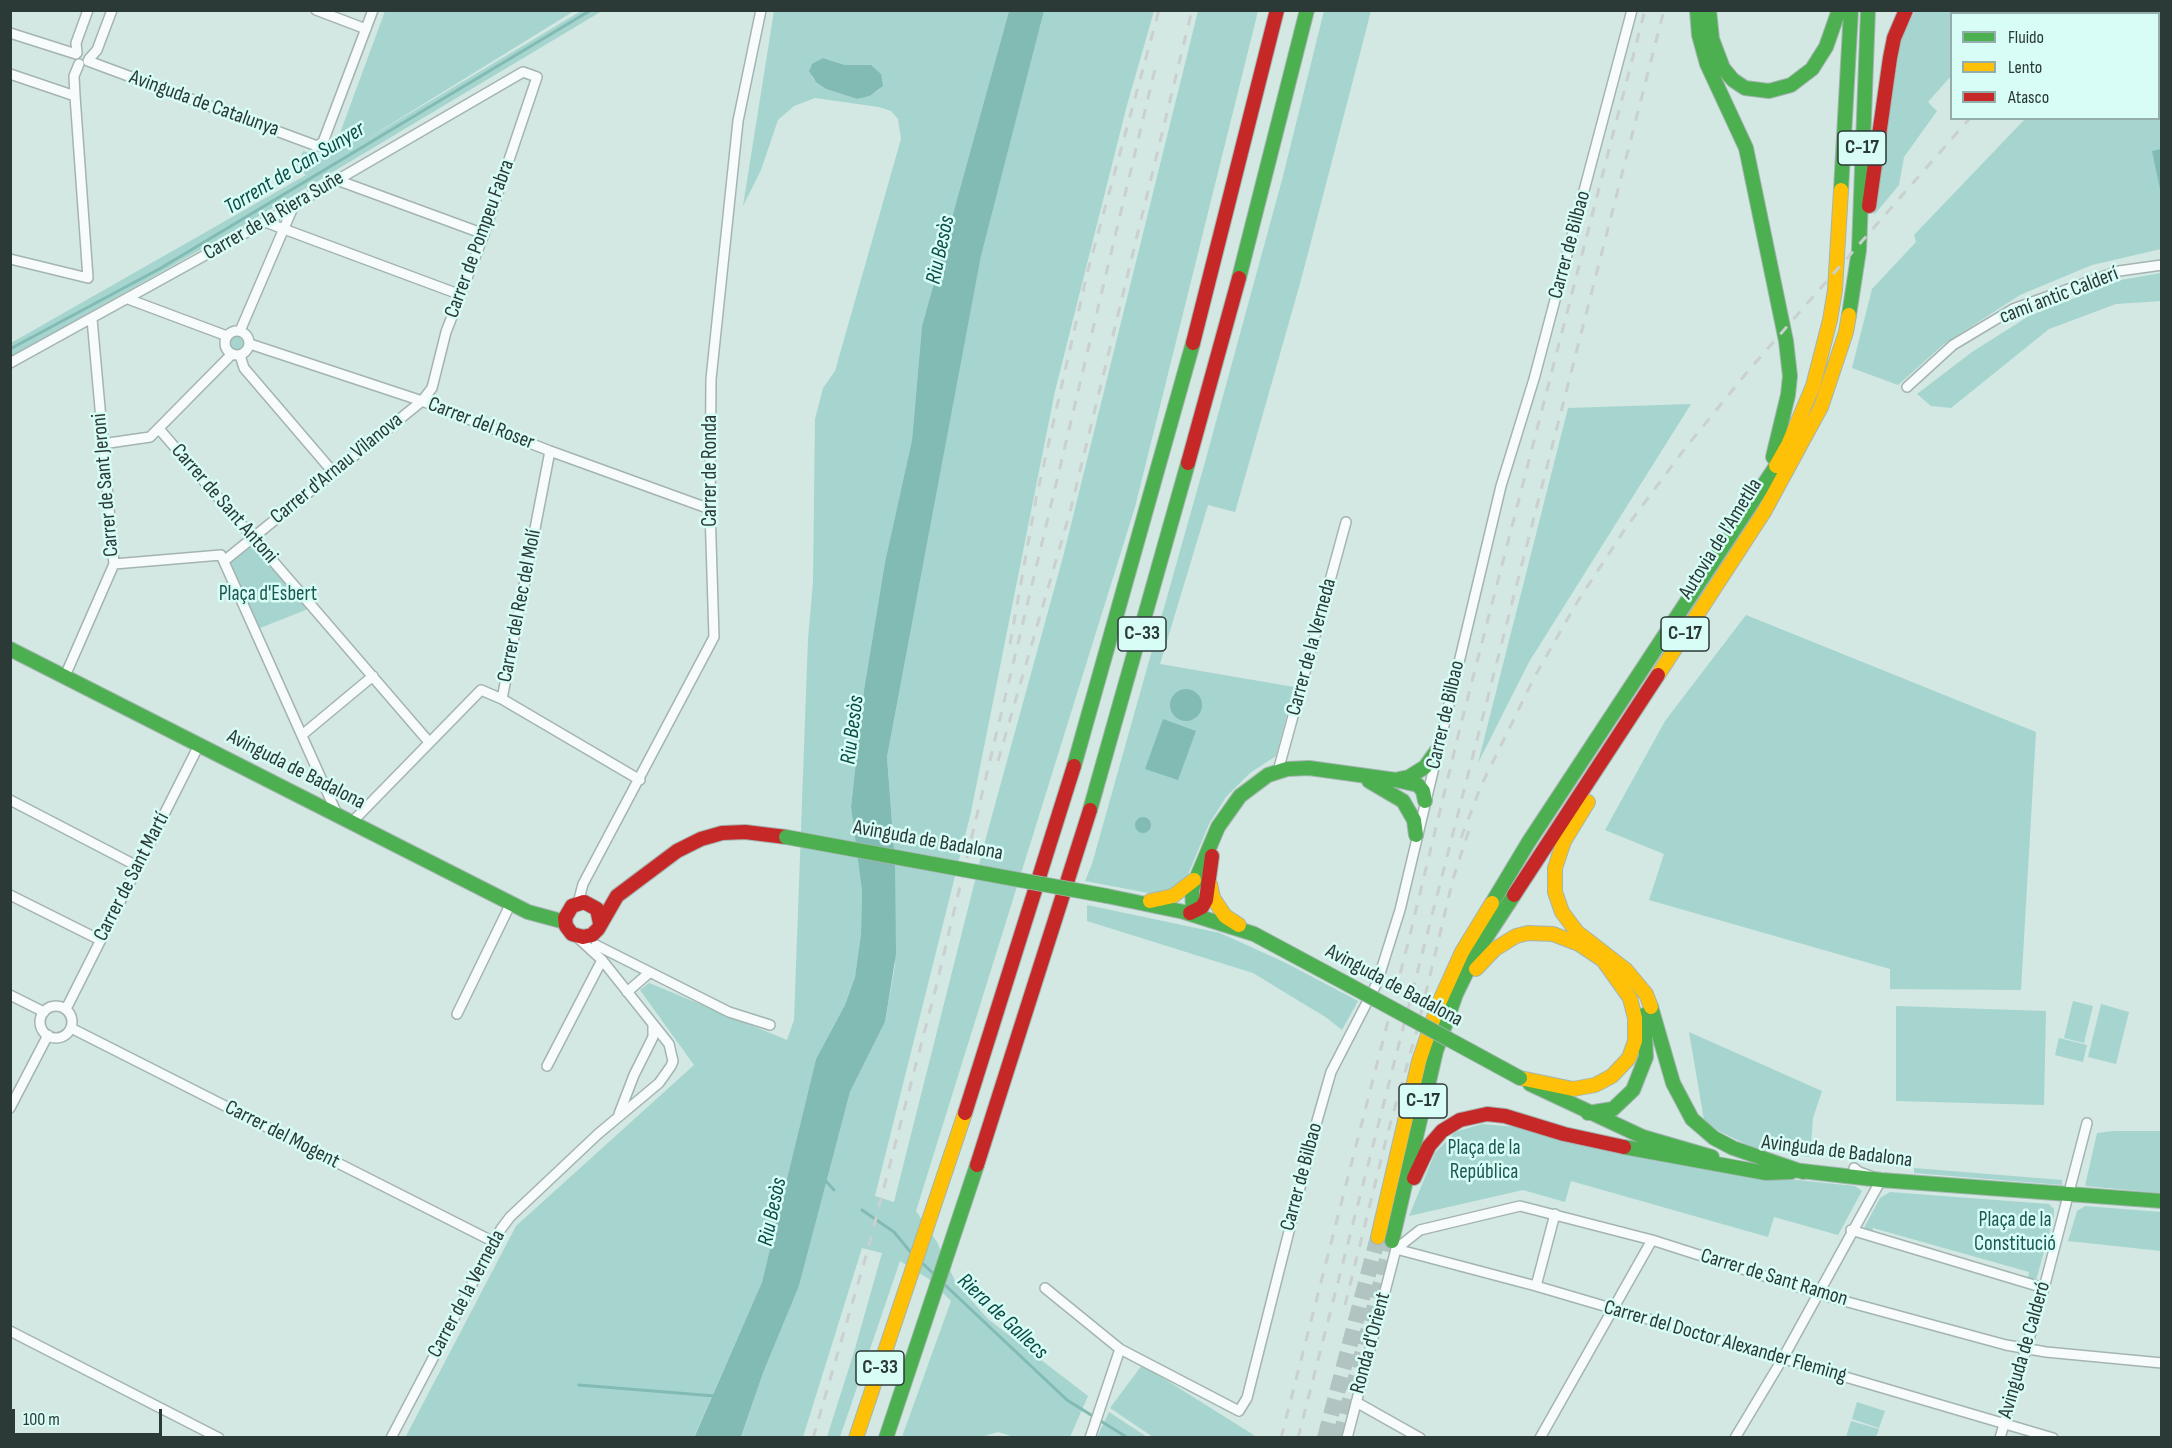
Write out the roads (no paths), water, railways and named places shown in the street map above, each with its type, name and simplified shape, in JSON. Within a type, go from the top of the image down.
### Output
[{"type":"main road","name":"C-33","points":[[856,1437],[904,1299],[1044,864],[1112,637],[1192,348],[1277,10]]},
{"type":"main road","name":"C-33","points":[[886,1437],[951,1249],[1055,924],[1141,638],[1218,359],[1307,10]]},
{"type":"main road","points":[[1697,10],[1699,35],[1707,63],[1746,148],[1789,358],[1786,411],[1765,484]]},
{"type":"main road","points":[[1709,10],[1712,39],[1722,68],[1733,80],[1745,88],[1769,91],[1791,85],[1812,69],[1826,47],[1839,10]]},
{"type":"main road","name":"C-17","points":[[1378,1237],[1419,1061],[1442,994],[1477,925],[1765,484],[1799,421],[1813,386],[1830,320],[1842,205],[1851,10]]},
{"type":"main road","name":"Autovia de l'Ametlla","points":[[1394,1245],[1426,1086],[1443,1027],[1456,994],[1492,926],[1713,592],[1780,486],[1821,407],[1846,332],[1859,250],[1868,10]]},
{"type":"main road","points":[[1859,250],[1866,223],[1892,48],[1906,10]]},
{"type":"main road","points":[[1713,592],[1648,705],[1564,841],[1558,855],[1554,882],[1562,912],[1577,932],[1638,982],[1651,1003],[1673,1083],[1692,1119],[1714,1138],[1733,1148],[1803,1172]]},
{"type":"main road","name":"Avinguda de Badalona","points":[[10,649],[511,903],[541,917],[565,922]]},
{"type":"main road","points":[[1396,780],[1409,777],[1425,767],[1438,749]]},
{"type":"main road","points":[[1195,913],[1191,896],[1202,880],[1218,827],[1232,804],[1247,788],[1278,771],[1309,768],[1396,780],[1418,785],[1425,795],[1413,799],[1397,796],[1362,777]]},
{"type":"main road","points":[[1397,796],[1410,812],[1416,835]]},
{"type":"main road","name":"Avinguda de Badalona","points":[[592,905],[617,896],[677,851],[701,838],[722,833],[745,832],[786,837],[1143,902],[1195,913],[1254,934],[1588,1113],[1643,1137],[1701,1155],[1803,1172],[1881,1180],[2162,1201]]},
{"type":"main road","points":[[1143,902],[1173,896],[1202,880]]},
{"type":"main road","points":[[1202,880],[1225,916],[1254,934]]},
{"type":"main road","name":"Avinguda de Badalona","points":[[596,934],[617,896]]},
{"type":"main road","points":[[578,903],[592,905],[600,917],[596,934],[577,937],[567,929],[565,922],[567,910],[578,903]]},
{"type":"main road","points":[[1456,994],[1495,949],[1505,941],[1528,933],[1553,934],[1579,944],[1612,970],[1630,998],[1635,1018],[1635,1041],[1622,1067],[1604,1082],[1586,1088],[1560,1088],[1520,1078]]},
{"type":"main road","points":[[1588,1113],[1613,1109],[1628,1098],[1639,1080],[1646,1057],[1646,1025],[1640,1003],[1626,978],[1608,956]]},
{"type":"main road","points":[[1399,1212],[1425,1153],[1434,1139],[1452,1124],[1478,1115],[1505,1116],[1564,1134],[1677,1159],[1766,1173],[1803,1172]]},
{"type":"street","points":[[82,58],[76,43],[88,10]]},
{"type":"street","points":[[10,259],[88,278],[74,76],[82,58],[97,50],[112,10]]},
{"type":"street","points":[[316,10],[366,29],[373,10]]},
{"type":"street","name":"Carrer de Ronda","points":[[578,903],[583,884],[714,637],[710,508],[711,379],[738,121],[761,10]]},
{"type":"street","name":"Carrer de Bilbao","points":[[1120,1348],[1239,1411],[1247,1398],[1248,1384],[1328,1083],[1342,1049],[1377,983],[1400,910],[1425,795],[1501,486],[1534,379],[1632,10]]},
{"type":"street","name":"Avinguda de Catalunya","points":[[10,33],[311,144],[320,145],[366,29]]},
{"type":"street","name":"Carrer de la Riera Suñe","points":[[10,363],[265,222],[523,72],[537,77]]},
{"type":"street","points":[[10,74],[75,96]]},
{"type":"street","name":"Carrer de Pompeu Fabra","points":[[422,401],[432,388],[447,332],[484,234],[537,77]]},
{"type":"street","points":[[337,180],[484,234]]},
{"type":"street","points":[[240,331],[294,205]]},
{"type":"street","points":[[265,222],[461,295]]},
{"type":"street","name":"camí antic Calderí","points":[[1907,387],[1953,345],[2013,309],[2119,271],[2162,265]]},
{"type":"street","points":[[128,299],[227,336]]},
{"type":"street","name":"Carrer de Sant Jeroni","points":[[64,676],[114,564],[92,319]]},
{"type":"street","points":[[102,444],[150,437],[160,430],[236,355],[246,352],[250,344],[247,336],[240,331],[232,332],[227,336],[225,346],[236,355],[244,368],[333,472]]},
{"type":"street","name":"Carrer del Roser","points":[[250,344],[422,401],[550,451],[710,508]]},
{"type":"street","name":"Carrer d'Arnau Vilanova","points":[[223,558],[422,401]]},
{"type":"street","name":"Carrer de Sant Antoni","points":[[160,430],[429,742]]},
{"type":"street","name":"Carrer del Rec del Molí","points":[[352,822],[481,690],[502,699],[550,451]]},
{"type":"street","name":"Carrer de la Verneda","points":[[1278,771],[1346,522]]},
{"type":"street","points":[[114,564],[223,558],[337,814]]},
{"type":"street","points":[[302,735],[373,676]]},
{"type":"street","points":[[502,699],[640,780]]},
{"type":"street","name":"Carrer de Sant Martí","points":[[66,1009],[199,745]]},
{"type":"street","points":[[10,800],[137,866]]},
{"type":"street","points":[[10,895],[100,940]]},
{"type":"street","points":[[457,1014],[511,903]]},
{"type":"street","points":[[547,1066],[602,960],[596,934]]},
{"type":"street","points":[[596,934],[649,973],[729,1012],[770,1025]]},
{"type":"street","points":[[577,937],[602,960],[653,1025]]},
{"type":"street","points":[[627,992],[649,973]]},
{"type":"street","points":[[10,995],[44,1012]]},
{"type":"street","points":[[53,1007],[66,1009],[71,1017],[71,1028],[61,1037],[48,1035],[41,1027],[44,1012],[53,1007]]},
{"type":"street","name":"Carrer de la Verneda","points":[[391,1437],[494,1242],[510,1217],[667,1075],[673,1061],[669,1044],[653,1025]]},
{"type":"street","name":"Carrer de la Verneda","points":[[618,1117],[634,1075],[653,1037],[653,1025]]},
{"type":"street","name":"Carrer del Mogent","points":[[71,1028],[494,1242]]},
{"type":"street","points":[[10,1108],[48,1035]]},
{"type":"street","points":[[634,1075],[636,1090],[645,1095]]},
{"type":"street","name":"Avinguda de Calderó","points":[[2000,1437],[2087,1123]]},
{"type":"street","points":[[1735,1437],[1783,1358],[1851,1230],[1881,1180],[1854,1168]]},
{"type":"street","name":"Carrer de Sant Ramon","points":[[1394,1245],[1420,1230],[1520,1206],[1652,1240],[1819,1292],[2006,1345],[2162,1363]]},
{"type":"street","points":[[1536,1286],[1555,1214]]},
{"type":"street","points":[[1851,1230],[2043,1288]]},
{"type":"street","points":[[1540,1437],[1652,1240]]},
{"type":"street","name":"Carrer del Doctor Alexander Fleming","points":[[1394,1245],[2054,1437]]},
{"type":"street","name":"Ronda d'Orient","points":[[1347,1437],[1394,1245]]},
{"type":"street","points":[[1045,1288],[1120,1348],[1090,1437]]},
{"type":"street","points":[[10,1331],[219,1437]]},
{"type":"street","points":[[1356,1402],[1420,1437]]},
{"type":"waterway","name":"Torrent de Can Sunyer","points":[[10,349],[161,268],[591,10]]},
{"type":"waterway","name":"Riera de Gallecs","points":[[823,1178],[834,1190]]},
{"type":"waterway","name":"Riera de Gallecs","points":[[862,1210],[894,1232],[913,1255]]},
{"type":"waterway","name":"Riera de Gallecs","points":[[922,1263],[935,1275]]},
{"type":"waterway","name":"Riera de Gallecs","points":[[944,1284],[1067,1400],[1128,1438]]},
{"type":"waterway","points":[[579,1385],[715,1396]]},
{"type":"tunnel","points":[[1325,1438],[1378,1237]]},
{"type":"tunnel","points":[[1340,1438],[1392,1241]]},
{"type":"railway","points":[[1010,644],[1036,499],[1087,274],[1159,10]]},
{"type":"railway","points":[[998,761],[1070,512],[1192,10]]},
{"type":"railway","points":[[1281,1438],[1407,947],[1460,728],[1645,10]]},
{"type":"railway","points":[[1298,1438],[1664,10]]},
{"type":"railway","points":[[813,1438],[868,1249],[935,991],[1155,69]]},
{"type":"railway","points":[[1461,838],[1481,786],[1535,676],[1576,604],[1625,529],[1683,451],[1748,371],[1968,120]]},
{"type":"railway","points":[[1345,1305],[1388,1132],[1417,1030],[1453,879],[1469,830]]},
{"type":"water label","name":"Riu Besòs","points":[[941,250]]},
{"type":"water label","name":"Riu Besòs","points":[[853,730]]},
{"type":"water label","name":"Riu Besòs","points":[[773,1212]]},
{"type":"park label","name":"Plaça d'Esbert","points":[[268,595]]},
{"type":"park label","name":"Plaça de la República","points":[[1484,1161]]},
{"type":"park label","name":"Plaça de la Constitució","points":[[2015,1233]]}]
